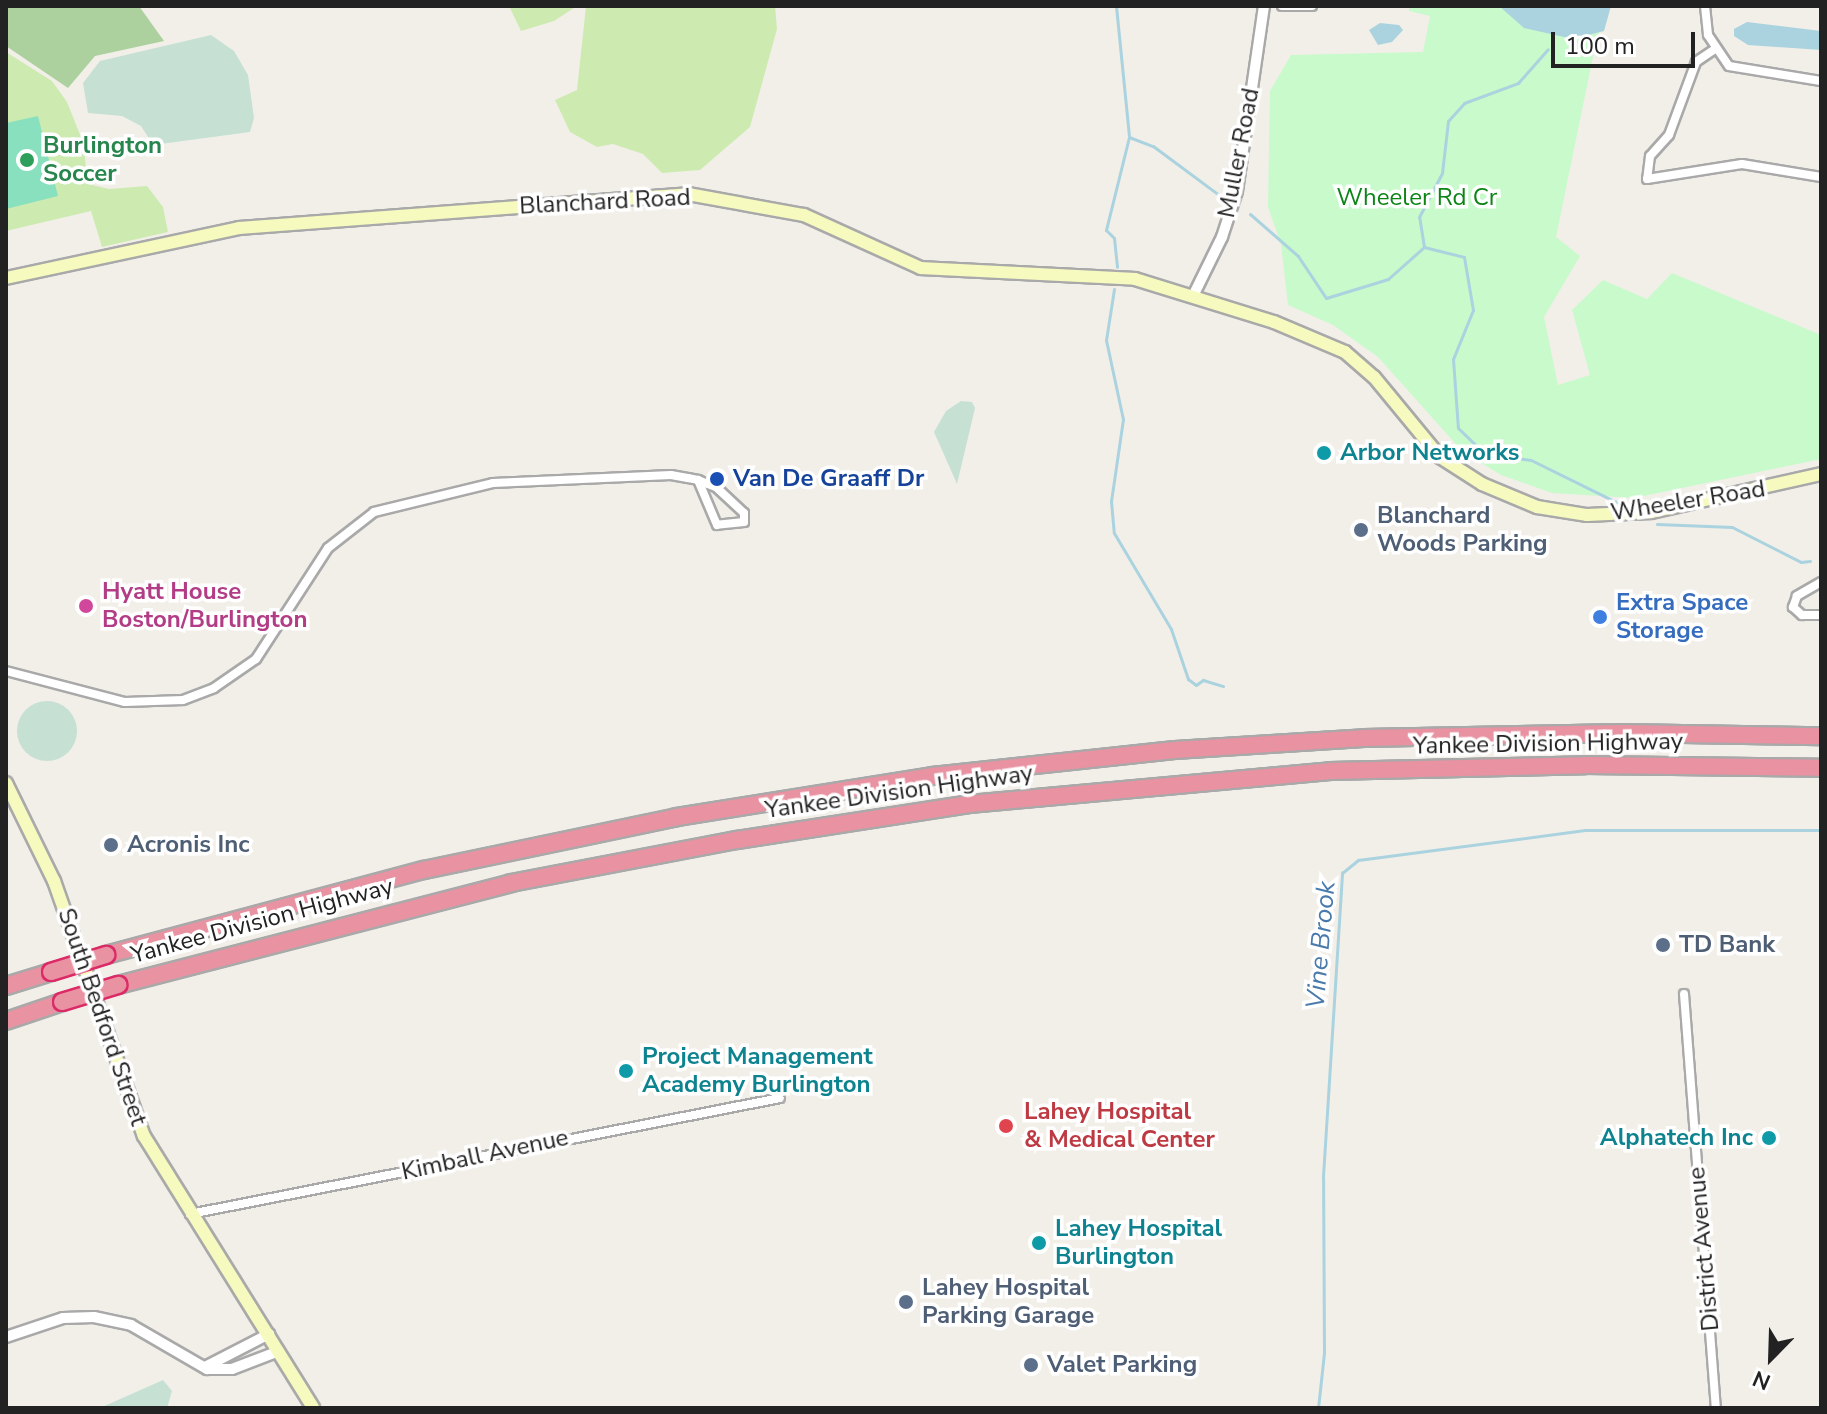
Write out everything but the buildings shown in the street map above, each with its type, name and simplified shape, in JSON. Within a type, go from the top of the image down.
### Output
[{"type":"highway","name":"Yankee Division Highway","points":[[6,986],[320,895],[528,847],[947,774],[1175,750],[1364,738],[1621,733],[1821,736]]},
{"type":"highway","name":"Yankee Division Highway","points":[[6,1021],[118,985],[511,883],[737,840],[969,804],[1330,771],[1586,765],[1821,768]]},
{"type":"main road","name":"Blanchard Road","points":[[6,278],[250,227],[688,194],[804,215],[921,268],[1118,277],[1194,294]]},
{"type":"main road","name":"Wheeler Road","points":[[1194,294],[1345,352],[1374,377],[1440,457],[1482,484],[1537,507],[1587,515],[1651,512],[1821,474]]},
{"type":"main road","name":"South Bedford Street","points":[[6,783],[54,881],[133,1112],[190,1214],[269,1334],[313,1408]]},
{"type":"street","name":"Muller Road","points":[[1194,294],[1222,237],[1237,191],[1264,6]]},
{"type":"street","points":[[1282,6],[1312,6]]},
{"type":"street","points":[[1705,6],[1715,49],[1741,70],[1821,81]]},
{"type":"street","points":[[1715,49],[1696,62],[1669,135],[1650,156],[1647,179],[1742,164],[1821,177]]},
{"type":"street","points":[[6,671],[125,702],[183,700],[251,664],[328,548],[374,512],[493,483],[671,475],[698,480],[729,497],[744,513],[744,522],[717,525],[698,480]]},
{"type":"street","points":[[1820,578],[1797,596],[1793,607],[1802,615],[1821,615]]},
{"type":"street","name":"District Avenue","points":[[1684,994],[1716,1408]]},
{"type":"street","name":"Kimball Avenue","points":[[190,1214],[780,1098]]},
{"type":"street","points":[[6,1337],[63,1318],[103,1318],[131,1325],[199,1366],[232,1369],[279,1351]]},
{"type":"street","points":[[199,1366],[232,1357],[269,1334]]},
{"type":"green space","points":[[6,6],[139,6],[164,41],[95,56],[68,88],[6,46]]},
{"type":"green space","points":[[509,6],[577,6],[554,21],[521,31]]},
{"type":"green space","points":[[586,6],[775,6],[777,29],[750,127],[700,170],[662,173],[643,154],[613,144],[597,147],[570,132],[555,100],[577,90]]},
{"type":"green space","name":"Wheeler Rd Cr","points":[[1409,6],[1610,6],[1597,37],[1556,237],[1580,256],[1544,317],[1558,385],[1590,375],[1572,310],[1603,280],[1647,299],[1672,273],[1821,335],[1821,459],[1634,498],[1552,493],[1501,475],[1462,451],[1378,357],[1333,325],[1288,305],[1281,244],[1268,207],[1270,91],[1291,55],[1423,52],[1430,16],[1409,11]]},
{"type":"green space","points":[[211,35],[234,51],[248,75],[254,118],[250,132],[153,145],[141,126],[122,116],[88,113],[83,83],[100,61]]},
{"type":"green space","points":[[6,52],[52,81],[67,102],[83,142],[88,184],[109,189],[147,186],[163,207],[168,232],[102,247],[91,211],[6,231]]},
{"type":"green space","name":"Burlington Soccer","points":[[38,116],[58,196],[6,209],[6,123]]},
{"type":"green space","points":[[961,401],[972,402],[975,408],[957,484],[934,432],[946,411]]},
{"type":"green space","points":[[47,701],[59,703],[68,710],[75,719],[75,743],[68,752],[59,759],[47,761],[35,759],[26,752],[19,743],[17,731],[19,719],[26,710],[35,703]]},
{"type":"green space","points":[[163,1380],[172,1391],[167,1408],[100,1408]]},
{"type":"water","points":[[1499,6],[1611,6],[1604,31],[1573,39],[1524,28]]},
{"type":"water","points":[[1747,22],[1821,31],[1821,50],[1748,45],[1734,36],[1734,29]]},
{"type":"water","points":[[1380,23],[1399,25],[1403,30],[1392,42],[1378,45],[1369,30]]},
{"type":"waterway","points":[[1116,6],[1129,137],[1106,230],[1114,238],[1117,267]]},
{"type":"waterway","points":[[1424,247],[1419,217],[1442,173],[1448,121],[1464,103],[1518,83],[1548,49]]},
{"type":"waterway","points":[[1129,137],[1153,146],[1219,195]]},
{"type":"waterway","points":[[1250,214],[1298,256],[1326,298],[1388,279],[1424,247]]},
{"type":"waterway","points":[[1424,247],[1464,257],[1473,310],[1453,359],[1458,428],[1485,454],[1531,460],[1626,507]]},
{"type":"waterway","points":[[1114,289],[1106,340],[1123,419],[1111,501],[1114,533],[1171,629],[1188,679],[1196,685],[1203,680],[1223,686]]},
{"type":"waterway","points":[[1657,524],[1732,527],[1801,562],[1810,561]]},
{"type":"waterway","name":"Vine Brook","points":[[1318,1408],[1324,1353],[1323,1176],[1342,873],[1358,860],[1585,830],[1821,830]]},
{"type":"place","name":"Burlington Soccer","points":[[27,160]]},
{"type":"place","name":"Arbor Networks","points":[[1324,453]]},
{"type":"place","name":"Van De Graaff Dr","points":[[717,479]]},
{"type":"place","name":"Blanchard Woods Parking","points":[[1361,530]]},
{"type":"place","name":"Hyatt House Boston/Burlington","points":[[86,606]]},
{"type":"place","name":"Extra Space Storage","points":[[1600,617]]},
{"type":"place","name":"Acronis Inc","points":[[111,845]]},
{"type":"place","name":"TD Bank","points":[[1663,945]]},
{"type":"place","name":"Project Management Academy Burlington","points":[[626,1071]]},
{"type":"place","name":"Lahey Hospital & Medical Center","points":[[1006,1126]]},
{"type":"place","name":"Alphatech Inc","points":[[1769,1138]]},
{"type":"place","name":"Lahey Hospital Burlington","points":[[1039,1243]]},
{"type":"place","name":"Lahey Hospital Parking Garage","points":[[906,1302]]},
{"type":"place","name":"Valet Parking","points":[[1031,1365]]}]
